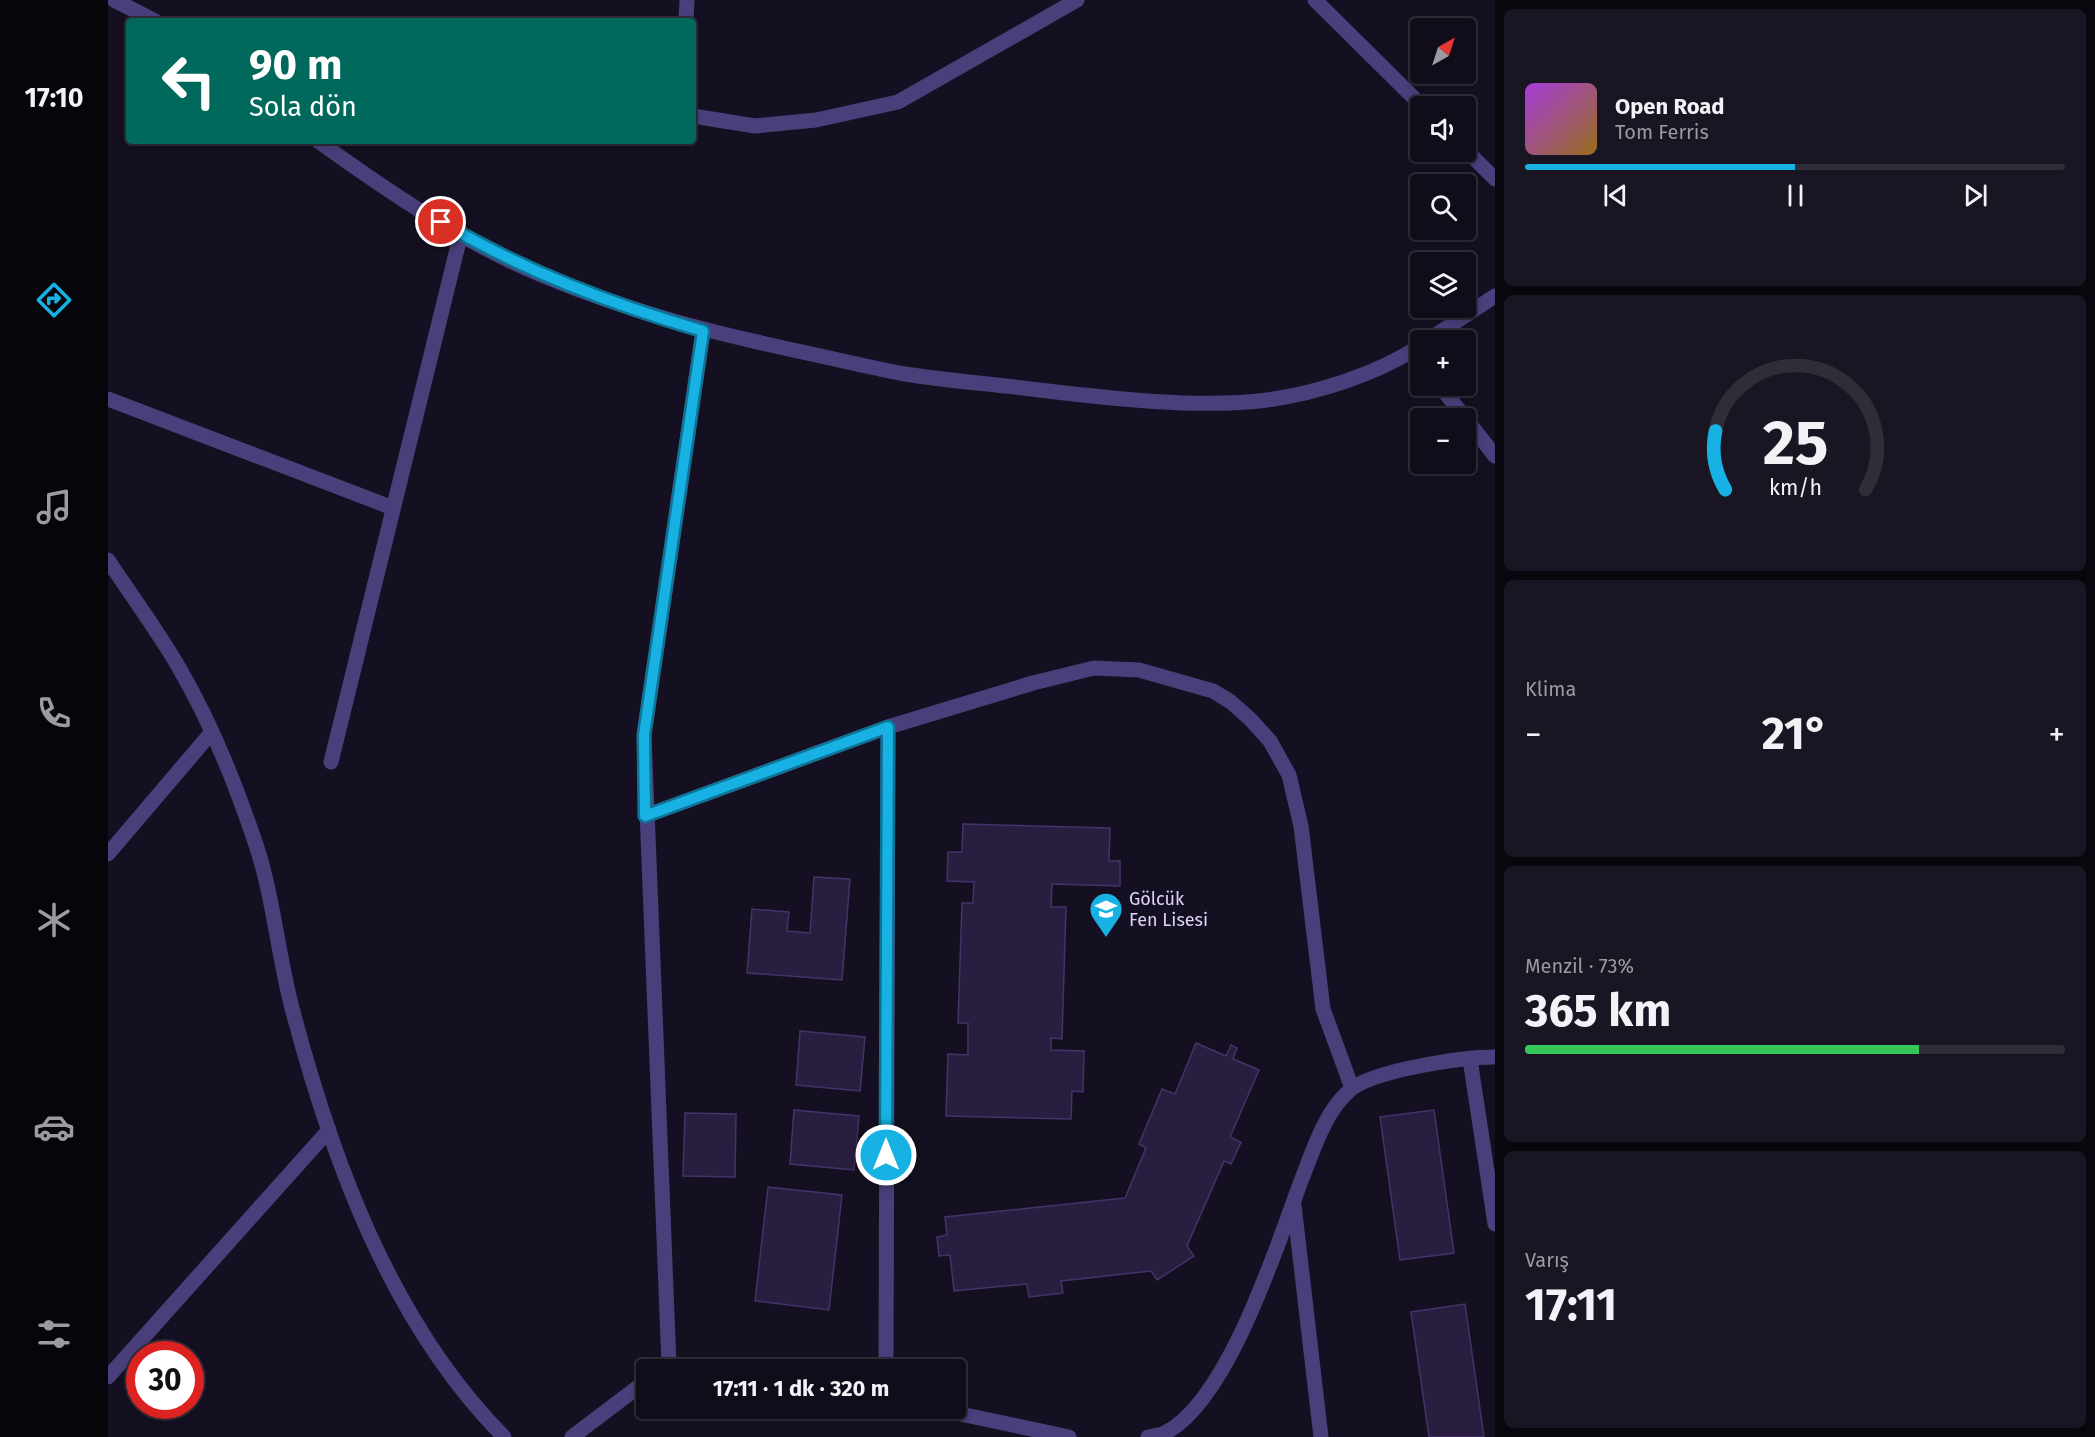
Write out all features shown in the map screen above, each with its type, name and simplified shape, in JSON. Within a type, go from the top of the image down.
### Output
[{"type":"street","points":[[114,0],[149,18]]},
{"type":"street","points":[[686,18],[687,0]]},
{"type":"street","points":[[696,117],[755,126],[816,120],[898,102],[1077,0]]},
{"type":"street","points":[[1315,0],[1412,96]]},
{"type":"street","points":[[322,144],[380,186],[540,275],[628,309],[703,331],[905,374],[1084,395],[1204,402],[1266,400],[1316,389],[1410,355]]},
{"type":"street","points":[[1476,160],[1495,179]]},
{"type":"street","points":[[331,762],[461,233]]},
{"type":"street","points":[[1443,330],[1495,296]]},
{"type":"street","points":[[666,1359],[645,816],[644,735],[703,331]]},
{"type":"street","points":[[1448,396],[1495,456]]},
{"type":"street","points":[[108,399],[393,508]]},
{"type":"street","points":[[108,560],[178,666],[211,733],[254,837],[291,1006],[329,1130],[382,1260],[452,1378],[504,1437]]},
{"type":"street","points":[[645,816],[888,727],[1033,683],[1094,668],[1139,670],[1213,691],[1231,702],[1269,741],[1289,775],[1302,836],[1323,1010],[1352,1088]]},
{"type":"street","points":[[886,1359],[888,727]]},
{"type":"street","points":[[108,854],[211,733]]},
{"type":"street","points":[[1148,1437],[1166,1433],[1194,1409],[1223,1371],[1248,1318],[1311,1156],[1336,1105],[1352,1088],[1409,1066],[1495,1057]]},
{"type":"street","points":[[1470,1059],[1495,1224]]},
{"type":"street","points":[[108,1377],[329,1130]]},
{"type":"street","points":[[1293,1202],[1322,1437]]},
{"type":"street","points":[[572,1437],[636,1389]]},
{"type":"street","points":[[966,1415],[1069,1437]]},
{"type":"building","points":[[963,824],[1110,828],[1109,861],[1120,861],[1120,886],[1052,884],[1051,907],[1066,907],[1062,1039],[1051,1038],[1051,1050],[1084,1051],[1083,1092],[1072,1091],[1071,1119],[946,1116],[948,1054],[968,1055],[968,1023],[958,1023],[962,903],[973,903],[974,882],[947,881],[948,852],[962,852]]},
{"type":"building","points":[[814,877],[850,879],[842,980],[747,973],[752,909],[789,912],[787,931],[810,933]]},
{"type":"building","points":[[800,1031],[865,1037],[860,1091],[796,1085]]},
{"type":"building","points":[[1196,1043],[1226,1056],[1231,1045],[1237,1048],[1233,1059],[1259,1070],[1230,1137],[1241,1142],[1231,1164],[1224,1161],[1187,1246],[1194,1256],[1157,1280],[1151,1271],[1061,1281],[1063,1293],[1029,1297],[1027,1284],[954,1291],[950,1255],[939,1256],[937,1237],[947,1235],[945,1217],[1125,1198],[1146,1148],[1139,1144],[1162,1089],[1175,1094]]},
{"type":"building","points":[[794,1110],[859,1116],[854,1170],[790,1164]]},
{"type":"building","points":[[1434,1110],[1454,1253],[1400,1260],[1380,1117]]},
{"type":"building","points":[[685,1113],[736,1114],[735,1177],[683,1176]]},
{"type":"building","points":[[768,1187],[842,1195],[829,1310],[755,1301]]},
{"type":"building","points":[[1465,1304],[1484,1437],[1429,1437],[1411,1312]]},
{"type":"place","name":"Gölcük Fen Lisesi","points":[[1106,938]]},
{"type":"route","points":[[441,222],[540,275],[628,309],[703,331],[644,735],[645,816],[888,727],[886,1155]]}]
